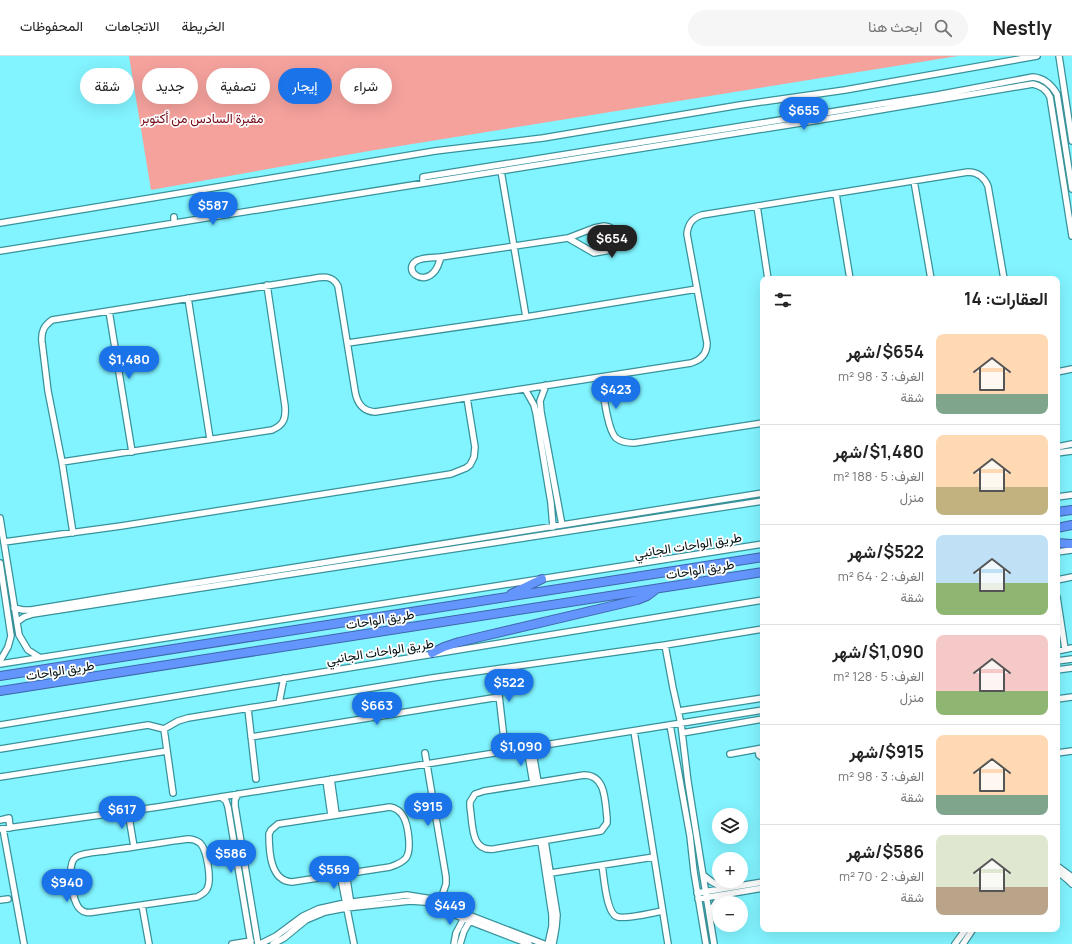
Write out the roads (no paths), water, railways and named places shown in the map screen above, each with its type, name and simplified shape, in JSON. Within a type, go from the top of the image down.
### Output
[{"type":"highway","points":[[1060,512],[1072,510]]},
{"type":"highway","points":[[1060,527],[1072,525]]},
{"type":"highway","points":[[1060,544],[1072,544]]},
{"type":"highway","name":"طريق الواحات","points":[[0,676],[502,599],[760,557]]},
{"type":"highway","name":"طريق الواحات","points":[[0,691],[760,572]]},
{"type":"highway","points":[[502,599],[542,579]]},
{"type":"highway","points":[[432,653],[459,642],[637,600],[647,596],[656,588]]},
{"type":"street","points":[[0,223],[434,151],[543,138],[740,105],[845,90],[1037,56]]},
{"type":"street","points":[[1059,56],[1072,141]]},
{"type":"street","points":[[937,98],[1033,77],[1049,83],[1057,94],[1072,189]]},
{"type":"street","points":[[0,251],[174,220],[606,150],[1028,85],[1037,85],[1045,89],[1050,97],[1072,236]]},
{"type":"street","points":[[423,180],[501,171],[606,150]]},
{"type":"street","points":[[501,171],[526,317]]},
{"type":"street","points":[[73,533],[47,378],[42,335],[43,329],[52,320],[324,276],[331,278],[338,286],[358,401],[365,410],[375,412],[691,363],[700,359],[705,353],[707,343],[687,229],[692,220],[702,215],[973,172],[983,177],[988,186],[1004,276]]},
{"type":"street","points":[[914,181],[930,276]]},
{"type":"street","points":[[836,194],[850,276]]},
{"type":"street","points":[[757,206],[768,276]]},
{"type":"street","points":[[441,257],[437,269],[431,275],[419,278],[412,271],[413,265],[417,260],[568,238],[594,228],[604,226],[613,229],[616,233],[617,243],[615,247],[610,250],[594,253],[568,238]]},
{"type":"street","points":[[62,462],[272,430],[280,426],[285,417],[285,406],[267,286]]},
{"type":"street","points":[[348,343],[526,317],[697,289]]},
{"type":"street","points":[[188,298],[210,439]]},
{"type":"street","points":[[109,311],[132,452]]},
{"type":"street","points":[[1060,371],[1072,369]]},
{"type":"street","points":[[601,377],[610,428],[616,438],[622,442],[634,443],[760,423]]},
{"type":"street","points":[[546,385],[540,401],[540,412],[562,525]]},
{"type":"street","points":[[525,388],[534,405],[536,413],[551,503],[553,527]]},
{"type":"street","points":[[4,542],[73,533],[451,474],[461,471],[470,465],[475,452],[467,398]]},
{"type":"street","points":[[1060,446],[1072,444]]},
{"type":"street","points":[[1060,453],[1072,451]]},
{"type":"street","points":[[14,608],[27,610],[107,600],[265,579],[760,501],[760,494],[264,572],[107,600],[33,614],[24,617],[17,622]]},
{"type":"street","points":[[1060,497],[1072,495]]},
{"type":"street","points":[[654,510],[656,517]]},
{"type":"street","points":[[0,518],[19,635],[25,647],[39,657]]},
{"type":"street","name":"طريق الواحات الجانبي","points":[[0,664],[760,544]]},
{"type":"street","points":[[1060,552],[1072,550]]},
{"type":"street","points":[[0,563],[11,636],[8,647],[0,661]]},
{"type":"street","points":[[264,572],[265,579]]},
{"type":"street","points":[[1060,579],[1072,577]]},
{"type":"street","points":[[3,584],[10,583]]},
{"type":"street","name":"طريق الواحات الجانبي","points":[[0,725],[432,653],[760,600]]},
{"type":"street","points":[[1060,616],[1065,649]]},
{"type":"street","points":[[0,749],[148,725],[164,729],[178,721],[188,718],[496,669],[666,645],[760,629]]},
{"type":"street","points":[[11,636],[19,635]]},
{"type":"street","points":[[666,645],[673,688],[679,711],[688,782],[714,944]]},
{"type":"street","points":[[1060,650],[1072,648]]},
{"type":"street","points":[[1060,661],[1072,659]]},
{"type":"street","points":[[1060,670],[1072,668]]},
{"type":"street","points":[[496,669],[504,738]]},
{"type":"street","points":[[279,703],[284,678]]},
{"type":"street","points":[[251,737],[499,697]]},
{"type":"street","points":[[1060,699],[1072,697]]},
{"type":"street","points":[[679,711],[760,698]]},
{"type":"street","points":[[248,709],[256,780]]},
{"type":"street","points":[[24,944],[2,829],[221,797],[760,711]]},
{"type":"street","points":[[682,733],[760,720]]},
{"type":"street","points":[[670,725],[676,750],[706,944]]},
{"type":"street","points":[[164,729],[174,793]]},
{"type":"street","points":[[634,731],[668,944]]},
{"type":"street","points":[[530,748],[535,783]]},
{"type":"street","points":[[730,754],[760,749]]},
{"type":"street","points":[[0,777],[167,751]]},
{"type":"street","points":[[1060,753],[1072,751]]},
{"type":"street","points":[[425,753],[446,877],[446,884],[440,902]]},
{"type":"street","points":[[584,775],[595,777],[602,786],[608,818],[607,823],[601,831],[543,841],[494,849],[483,849],[478,845],[475,840],[470,807],[474,794],[535,783],[584,775]]},
{"type":"street","points":[[329,780],[334,815]]},
{"type":"street","points":[[232,944],[251,943],[251,920],[235,806],[235,800],[238,794]]},
{"type":"street","points":[[221,797],[226,801],[228,807],[251,920],[259,944],[276,936],[310,912],[326,906],[417,901],[436,906],[544,944]]},
{"type":"street","points":[[388,807],[394,808],[400,812],[404,819],[409,844],[407,857],[399,864],[390,867],[287,882],[279,878],[276,875],[273,866],[269,834],[274,826],[280,823],[334,815],[388,807]]},
{"type":"street","points":[[128,811],[134,847]]},
{"type":"street","points":[[0,820],[9,818],[10,828]]},
{"type":"street","points":[[192,839],[197,841],[203,847],[208,870],[209,884],[204,892],[197,897],[142,905],[94,912],[83,912],[76,904],[71,878],[71,863],[75,858],[84,855],[192,839]]},
{"type":"street","points":[[543,841],[550,873],[553,903],[548,944]]},
{"type":"street","points":[[543,841],[557,922],[553,944]]},
{"type":"street","points":[[550,873],[654,857]]},
{"type":"street","points":[[602,865],[609,906],[612,914],[619,918],[662,911]]},
{"type":"street","points":[[1060,868],[1072,877]]},
{"type":"street","points":[[343,874],[354,944]]},
{"type":"street","points":[[703,874],[712,882]]},
{"type":"street","points":[[1060,874],[1072,884]]},
{"type":"street","points":[[748,884],[760,882]]},
{"type":"street","points":[[698,896],[724,888]]},
{"type":"street","points":[[706,894],[724,895],[760,889]]},
{"type":"street","points":[[709,913],[714,905],[724,895]]},
{"type":"street","points":[[273,944],[284,938],[312,917],[325,912],[348,905],[407,896],[428,898],[440,902],[468,917],[529,944]]},
{"type":"street","points":[[0,900],[8,899]]},
{"type":"street","points":[[142,905],[149,944]]},
{"type":"street","points":[[454,944],[456,933],[468,917]]},
{"type":"street","points":[[460,944],[468,917]]},
{"type":"street","points":[[955,944],[964,932]]},
{"type":"street","points":[[963,944],[971,932]]},
{"type":"park label","name":"مقبرة السادس من أكتوبر","points":[[202,118]]}]
